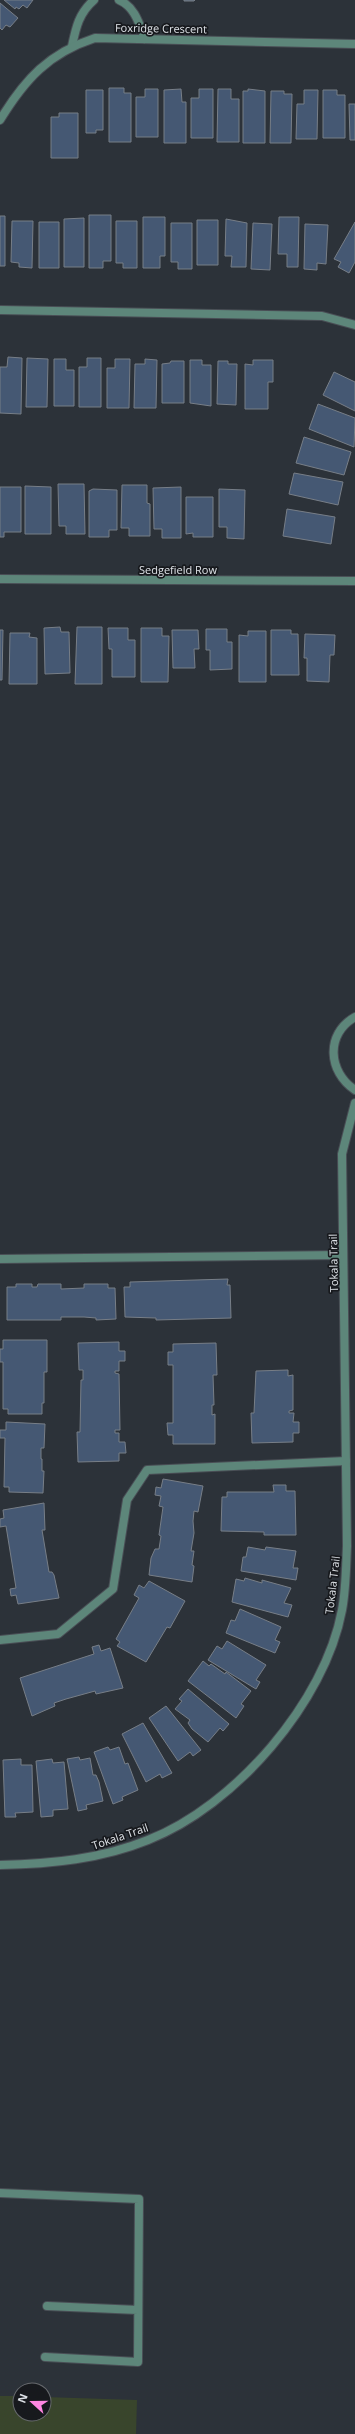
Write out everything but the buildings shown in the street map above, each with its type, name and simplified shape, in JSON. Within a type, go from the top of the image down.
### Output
[{"type":"street","points":[[72,46],[77,23],[84,8],[94,0]]},
{"type":"street","points":[[119,0],[128,4],[134,11],[145,39]]},
{"type":"street","name":"Foxridge Crescent","points":[[0,120],[16,94],[32,75],[50,60],[72,46],[95,38],[355,44]]},
{"type":"street","points":[[0,310],[322,316],[355,325]]},
{"type":"street","name":"Sedgefield Row","points":[[0,580],[355,582]]},
{"type":"street","points":[[355,1017],[347,1021],[338,1032],[334,1046],[333,1060],[338,1073],[346,1084],[355,1090]]},
{"type":"street","name":"Tokala Trail","points":[[0,1865],[90,1858],[149,1840],[203,1810],[249,1771],[290,1724],[322,1673],[342,1610],[347,1546],[342,1154],[355,1103]]},
{"type":"street","points":[[0,1258],[343,1255]]},
{"type":"street","points":[[0,1640],[58,1634],[113,1589],[127,1500],[147,1470],[346,1461]]},
{"type":"street","points":[[0,2192],[139,2199],[138,2362],[45,2357]]},
{"type":"street","points":[[47,2306],[138,2310]]},
{"type":"green space","points":[[0,2396],[12,2396],[12,2422],[52,2422],[52,2397],[137,2400],[136,2434],[0,2434]]}]
